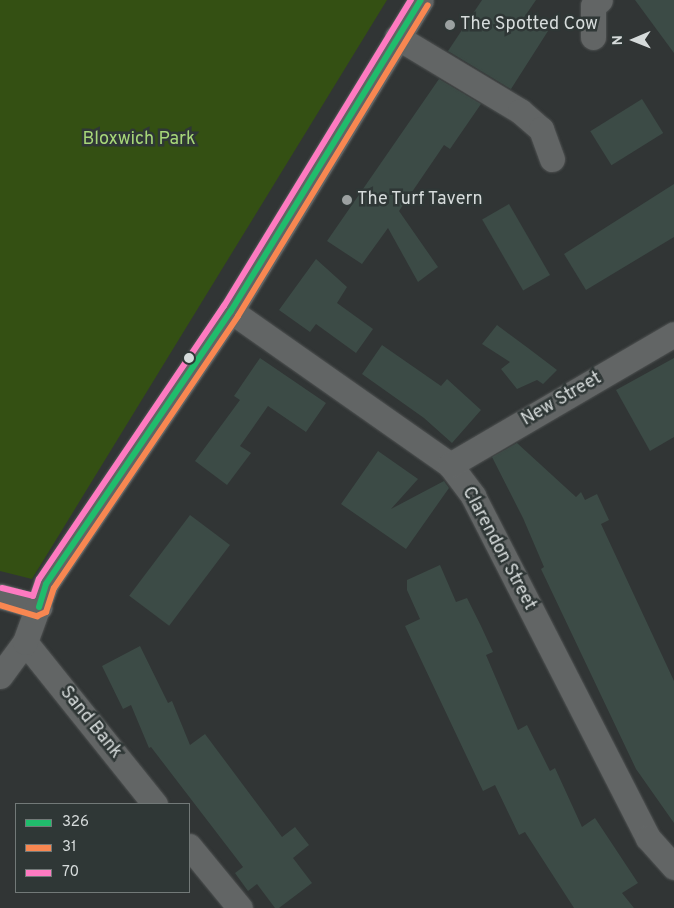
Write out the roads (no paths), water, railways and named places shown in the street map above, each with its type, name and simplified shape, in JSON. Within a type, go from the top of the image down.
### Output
[{"type":"street","points":[[0,676],[26,642],[46,584],[231,311],[421,0]]},
{"type":"street","points":[[592,2],[593,37]]},
{"type":"street","points":[[397,37],[520,111],[541,129],[552,159]]},
{"type":"street","name":"Clarendon Street","points":[[231,311],[450,465],[473,496],[648,838],[674,867]]},
{"type":"street","name":"New Street","points":[[450,465],[674,334]]},
{"type":"street","points":[[0,596],[39,608]]},
{"type":"street","name":"Sand Bank","points":[[26,642],[154,803]]},
{"type":"street","points":[[190,847],[240,908]]},
{"type":"place","name":"The Spotted Cow","points":[[450,25]]},
{"type":"place","name":"The Turf Tavern","points":[[347,200]]},
{"type":"park label","name":"Bloxwich Park","points":[[139,140]]}]
